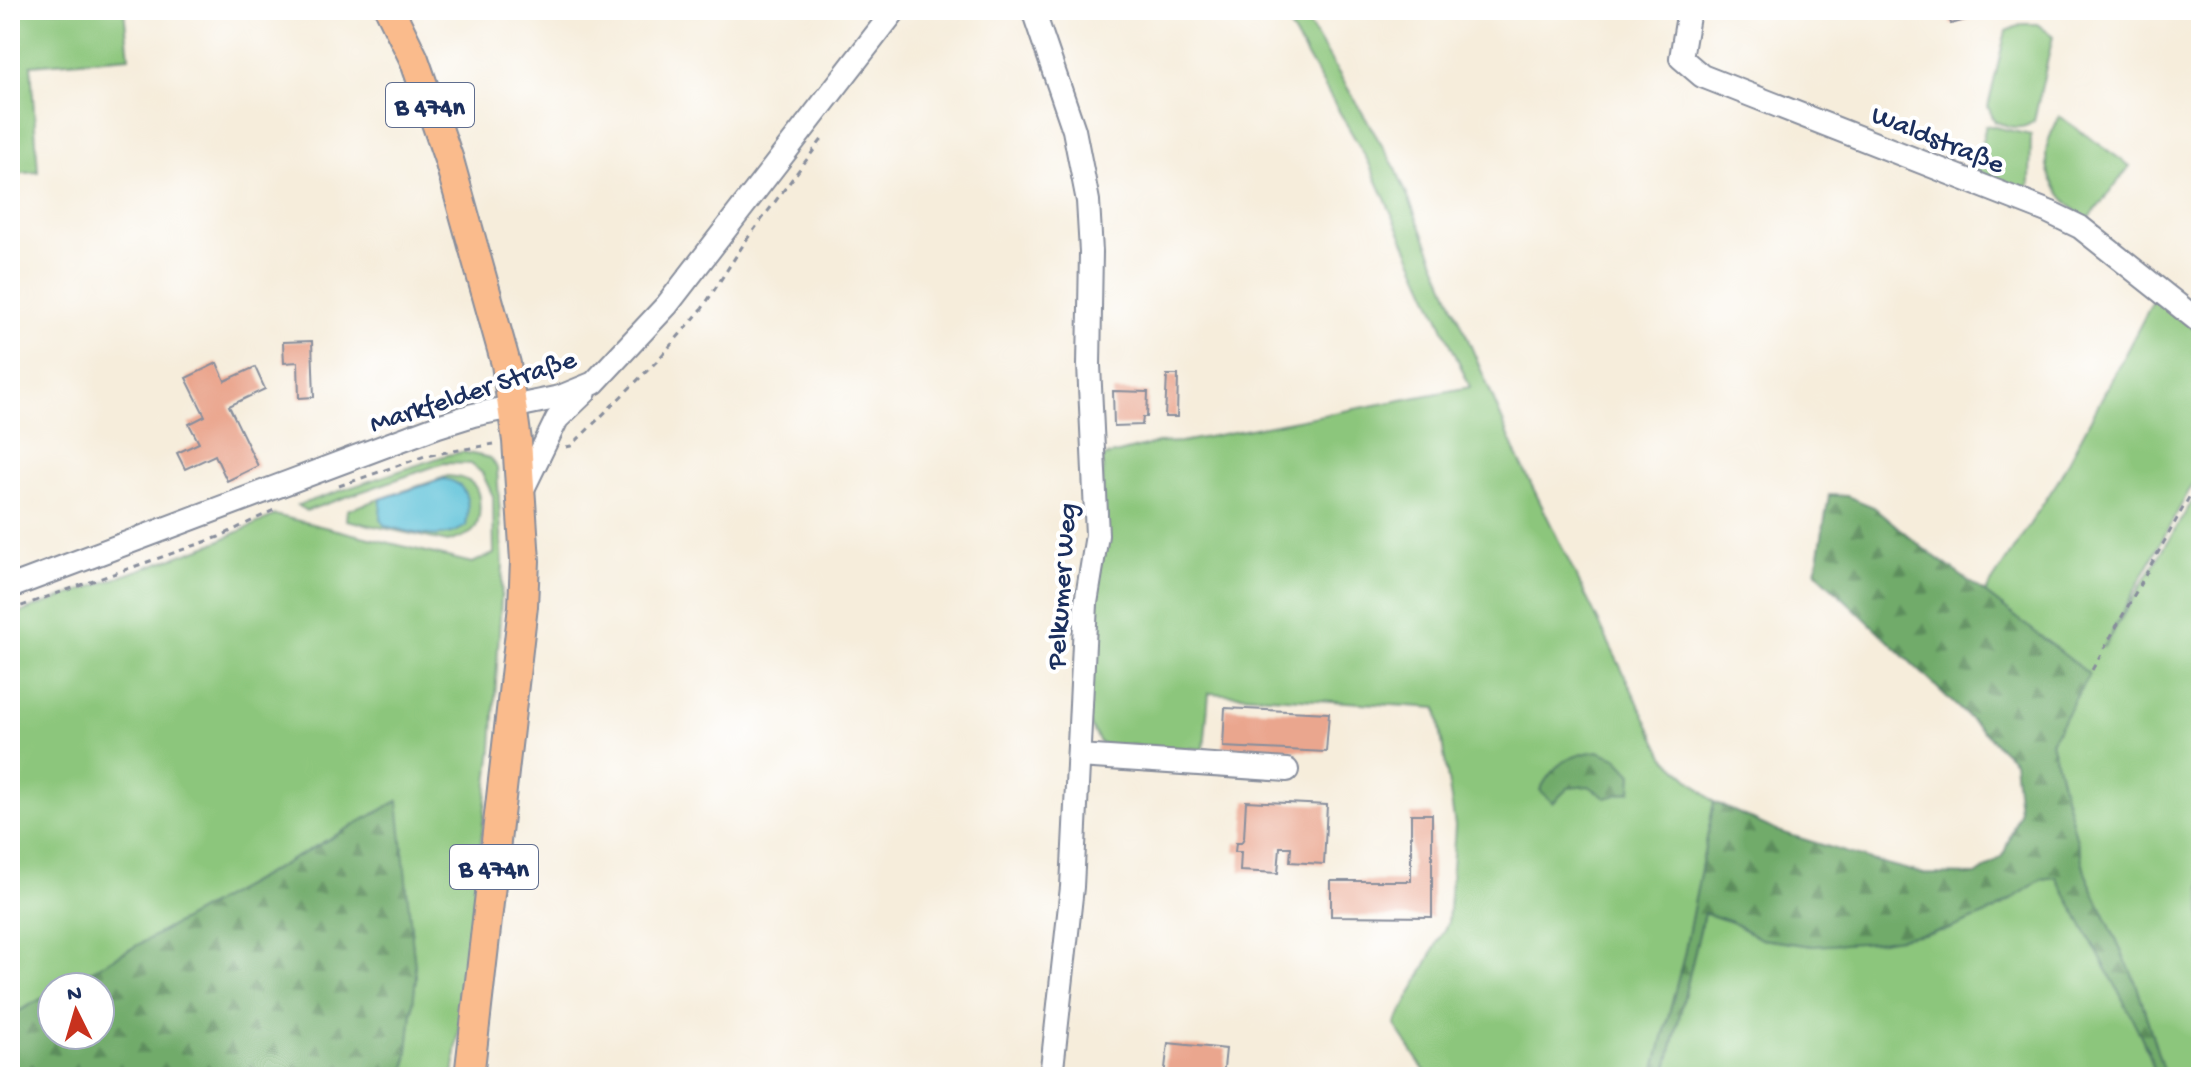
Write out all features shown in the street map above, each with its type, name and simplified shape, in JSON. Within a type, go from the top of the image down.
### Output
[{"type":"main road","name":"B 474n","points":[[390,10],[414,59],[454,175],[506,364],[513,407],[525,561],[521,631],[469,1077]]},
{"type":"street","name":"Markfelder Straße","points":[[10,587],[438,426],[473,415],[560,397],[594,383],[667,305],[895,10]]},
{"type":"street","name":"Pelkumer Weg","points":[[1033,10],[1074,130],[1089,210],[1089,365],[1097,535],[1086,603],[1072,887],[1051,1077]]},
{"type":"street","name":"Waldstraße","points":[[1689,10],[1681,58],[1702,76],[2049,212],[2080,227],[2201,323]]},
{"type":"street","points":[[520,494],[557,419],[594,383]]},
{"type":"street","points":[[1079,756],[1287,770]]},
{"type":"path","points":[[2092,670],[2201,476]]},
{"type":"green space","points":[[10,10],[124,10],[129,57],[31,65],[38,172],[10,174]]},
{"type":"green space","points":[[1280,10],[1301,10],[1396,169],[1517,455],[1664,756],[1714,802],[1684,956],[1653,1077],[1436,1077],[1424,1070],[1395,1025],[1448,922],[1455,826],[1437,708],[1209,693],[1204,749],[1101,744],[1086,718],[1100,577],[1103,457],[1157,443],[1181,442],[1470,387],[1368,161]]},
{"type":"green space","points":[[2023,24],[2037,24],[2053,36],[2034,121],[2015,127],[1995,122],[1988,107],[2006,31]]},
{"type":"green space","points":[[2059,116],[2130,166],[2087,221],[2056,189],[2048,169],[2047,146]]},
{"type":"green space","points":[[1986,125],[2031,135],[2030,184],[2022,190],[1975,170]]},
{"type":"green space","points":[[2154,299],[2201,333],[2201,469],[2103,648],[2201,487],[2201,1077],[2165,1077],[2136,983],[2086,875],[2051,742],[2088,674],[1985,593],[2058,481]]},
{"type":"green space","points":[[463,452],[490,458],[497,468],[503,565],[492,749],[453,1077],[405,1077],[416,977],[397,801],[91,971],[36,971],[36,1002],[10,1016],[10,841],[17,837],[10,813],[10,616],[212,544],[275,515],[472,563],[494,554],[493,496],[482,473],[471,464],[444,463],[306,511],[298,505]]},
{"type":"green space","points":[[448,476],[470,482],[478,494],[478,522],[472,532],[463,537],[448,542],[346,520],[347,510]]},
{"type":"green space","points":[[1829,495],[1847,496],[1874,507],[2089,674],[2051,742],[2086,875],[2136,983],[2165,1077],[2155,1077],[2148,1050],[2056,877],[2042,879],[1994,911],[1947,930],[1876,942],[1813,946],[1761,939],[1732,922],[1704,913],[1665,1077],[1653,1077],[1684,956],[1714,802],[1777,831],[1924,874],[1976,875],[2003,856],[2019,812],[2014,761],[1816,572]]},
{"type":"green space","points":[[1598,751],[1617,758],[1632,774],[1631,791],[1606,798],[1589,786],[1568,788],[1553,803],[1540,790],[1563,762]]},
{"type":"green space","points":[[398,801],[416,977],[405,1077],[10,1077],[10,1016],[36,1002],[36,1051],[116,1051],[116,971],[91,971]]},
{"type":"green space","points":[[2056,877],[2125,999],[2155,1077],[1665,1077],[1704,913],[1732,922],[1761,939],[1813,946],[1994,911],[2042,879]]},
{"type":"water","points":[[444,479],[459,485],[466,496],[466,526],[446,534],[426,535],[385,526],[380,519],[381,499]]},
{"type":"building","points":[[1947,10],[1998,10],[1998,11],[1951,24]]},
{"type":"building","points":[[312,341],[314,397],[299,398],[298,362],[284,363],[283,342]]},
{"type":"building","points":[[217,363],[225,381],[255,367],[265,389],[229,406],[258,466],[227,481],[215,455],[185,469],[177,453],[199,443],[189,424],[205,416],[186,378]]},
{"type":"building","points":[[1167,375],[1178,375],[1177,417],[1165,417]]},
{"type":"building","points":[[1113,391],[1148,392],[1147,417],[1143,417],[1142,425],[1114,426]]},
{"type":"building","points":[[1225,708],[1329,713],[1326,752],[1223,747]]},
{"type":"building","points":[[1246,801],[1327,805],[1324,864],[1290,862],[1291,847],[1280,847],[1278,873],[1240,871],[1241,852],[1235,852],[1236,843],[1241,843],[1244,838]]},
{"type":"building","points":[[1411,814],[1432,814],[1432,917],[1331,916],[1331,881],[1411,881]]},
{"type":"building","points":[[1168,1043],[1226,1049],[1223,1077],[1164,1077]]}]
